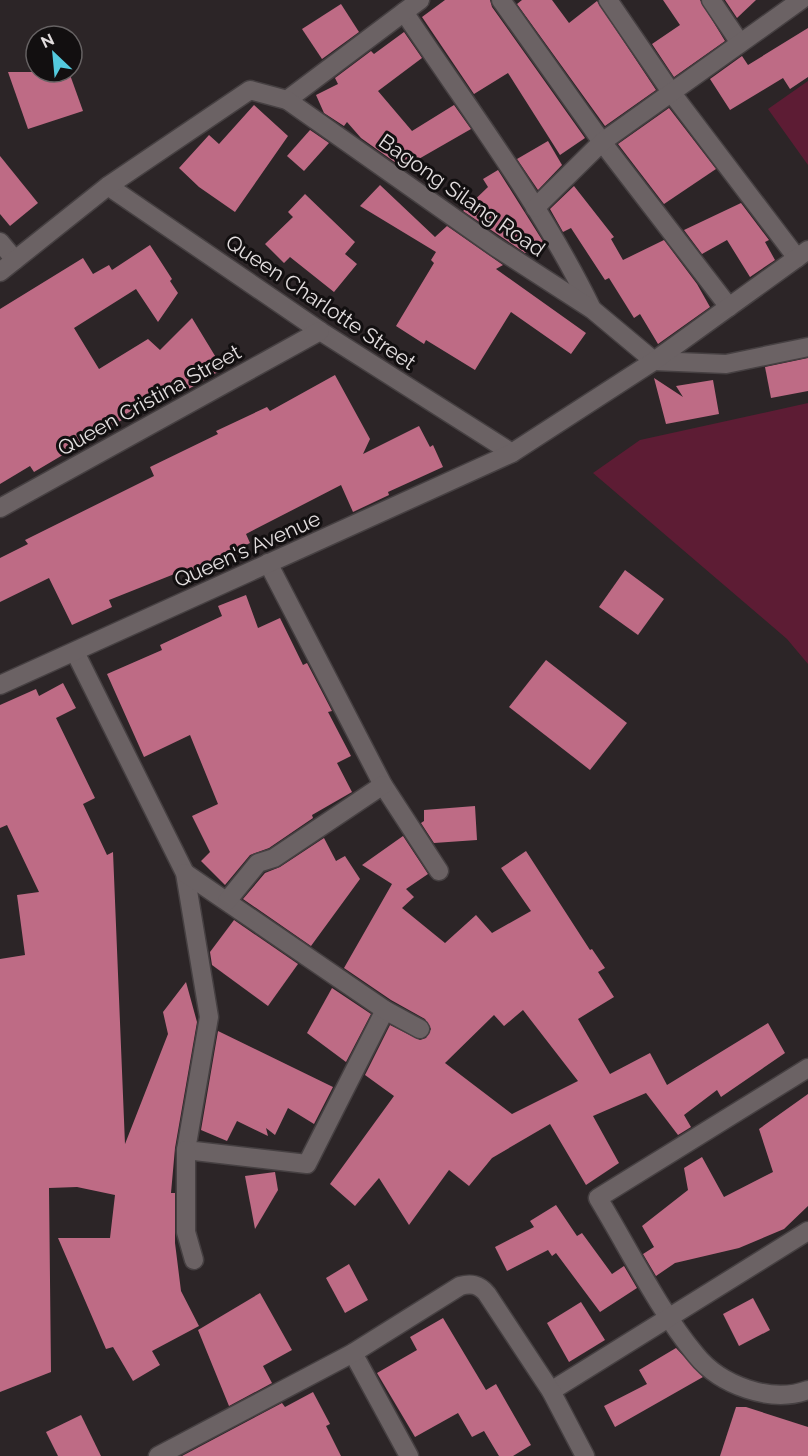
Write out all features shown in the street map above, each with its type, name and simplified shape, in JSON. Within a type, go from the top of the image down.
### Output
[{"type":"street","points":[[287,100],[420,0]]},
{"type":"street","points":[[501,0],[602,142],[729,307]]},
{"type":"street","points":[[608,0],[671,92],[803,254]]},
{"type":"street","points":[[711,0],[740,43]]},
{"type":"street","points":[[535,208],[602,142],[801,0]]},
{"type":"street","points":[[404,12],[535,208],[575,272],[593,310]]},
{"type":"street","name":"Bagong Silang Road","points":[[0,272],[108,186],[250,90],[287,100],[494,246],[593,310],[654,361]]},
{"type":"street","name":"Queen Charlotte Street","points":[[108,186],[320,331],[512,453]]},
{"type":"street","points":[[0,242],[15,260]]},
{"type":"street","name":"Queen's Avenue","points":[[0,686],[512,453],[654,361],[803,254]]},
{"type":"street","name":"Queen Cristina Street","points":[[0,508],[320,331]]},
{"type":"street","points":[[654,361],[726,364],[808,347]]},
{"type":"street","points":[[268,563],[383,785],[439,871]]},
{"type":"street","points":[[75,652],[185,873],[209,1017],[186,1150],[186,1232],[194,1260]]},
{"type":"street","points":[[227,901],[258,863],[273,858],[383,785]]},
{"type":"street","points":[[185,873],[384,1010],[420,1029]]},
{"type":"street","points":[[186,1150],[307,1164],[384,1010]]},
{"type":"street","points":[[805,1396],[764,1394],[728,1382],[697,1356],[670,1317],[598,1198],[808,1068]]},
{"type":"street","points":[[551,1390],[808,1231]]},
{"type":"street","points":[[158,1456],[354,1353],[459,1286],[469,1283],[481,1287],[487,1294],[551,1390],[585,1456]]},
{"type":"street","points":[[354,1353],[409,1456]]},
{"type":"shaded area","points":[[808,81],[808,165],[768,109]]},
{"type":"shaded area","points":[[808,403],[808,664],[787,639],[593,473],[640,440]]},
{"type":"building","points":[[445,0],[490,0],[492,7],[585,138],[560,155],[508,73],[474,94],[422,17]]},
{"type":"building","points":[[522,0],[552,0],[569,23],[597,1],[656,90],[605,126],[517,4]]},
{"type":"building","points":[[663,0],[700,0],[725,41],[674,77],[652,44],[680,25]]},
{"type":"building","points":[[725,0],[756,0],[737,18]]},
{"type":"building","points":[[341,4],[359,32],[322,59],[302,29]]},
{"type":"building","points":[[808,28],[808,77],[790,89],[783,78],[730,110],[710,79],[742,56],[748,65]]},
{"type":"building","points":[[404,32],[422,58],[378,91],[412,131],[454,105],[471,129],[403,168],[361,138],[347,122],[344,126],[324,113],[316,95],[338,84],[335,78],[371,51],[374,54]]},
{"type":"building","points":[[8,72],[24,72],[24,84],[73,84],[83,111],[28,129]]},
{"type":"building","points":[[254,105],[288,136],[235,212],[199,187],[179,168],[209,135],[219,144]]},
{"type":"building","points":[[669,108],[716,169],[664,204],[618,144]]},
{"type":"building","points":[[310,130],[329,143],[304,171],[287,156]]},
{"type":"building","points":[[548,141],[562,165],[538,190],[517,159]]},
{"type":"building","points":[[0,156],[38,203],[10,226],[0,214]]},
{"type":"building","points":[[498,170],[544,243],[525,253],[463,211],[488,187],[483,179]]},
{"type":"building","points":[[380,185],[435,237],[447,226],[503,265],[496,269],[586,333],[571,354],[511,312],[475,370],[426,340],[424,344],[396,326],[434,263],[431,260],[436,252],[360,206]]},
{"type":"building","points":[[574,186],[614,237],[611,239],[623,260],[664,240],[697,284],[710,307],[658,344],[640,314],[634,318],[609,278],[605,280],[571,228],[563,232],[550,209]]},
{"type":"building","points":[[305,194],[355,242],[345,254],[357,264],[334,292],[290,257],[284,263],[265,244],[293,217],[288,212]]},
{"type":"building","points":[[741,203],[769,240],[765,242],[775,260],[750,277],[727,240],[702,254],[684,230]]},
{"type":"building","points":[[150,245],[172,279],[170,281],[178,293],[158,322],[136,289],[74,328],[99,369],[148,339],[160,350],[192,318],[223,369],[185,391],[179,382],[126,414],[127,417],[34,472],[30,466],[0,484],[0,309],[83,258],[93,274],[109,265],[112,270]]},
{"type":"building","points":[[808,358],[808,391],[771,398],[765,367]]},
{"type":"building","points":[[335,375],[370,439],[363,454],[419,426],[430,447],[433,445],[443,467],[388,492],[389,495],[353,512],[341,485],[246,534],[250,543],[193,571],[192,567],[109,600],[112,607],[72,625],[49,578],[0,602],[0,558],[28,544],[25,540],[154,476],[150,467],[218,434],[216,431],[267,407],[270,411]]},
{"type":"building","points":[[654,378],[683,397],[676,386],[713,380],[719,414],[666,424]]},
{"type":"building","points":[[625,570],[664,599],[638,635],[599,607]]},
{"type":"building","points":[[246,595],[258,628],[280,618],[303,665],[307,663],[332,711],[328,712],[351,756],[337,763],[352,792],[312,815],[313,818],[269,848],[250,855],[225,885],[201,861],[210,852],[192,816],[218,804],[190,735],[144,757],[107,674],[162,650],[160,645],[222,616],[218,606]]},
{"type":"building","points":[[546,660],[627,723],[590,770],[509,707]]},
{"type":"building","points":[[63,683],[76,708],[56,718],[95,798],[83,804],[107,855],[113,852],[125,1144],[168,1034],[163,1012],[186,982],[197,1022],[175,1148],[171,1193],[175,1193],[175,1243],[181,1291],[199,1326],[152,1351],[160,1365],[133,1381],[113,1347],[106,1349],[58,1238],[110,1238],[115,1195],[77,1187],[49,1188],[51,1372],[0,1392],[0,959],[25,955],[17,895],[39,892],[7,825],[0,828],[0,705],[36,689],[39,696]]},
{"type":"building","points":[[475,806],[477,840],[434,843],[421,823],[424,821],[424,810]]},
{"type":"building","points":[[403,836],[428,874],[406,889],[414,897],[402,908],[445,943],[476,915],[492,933],[531,911],[501,868],[526,851],[590,950],[592,949],[605,968],[598,972],[614,997],[578,1019],[610,1074],[650,1053],[667,1085],[768,1023],[785,1053],[721,1097],[717,1090],[684,1115],[691,1127],[678,1135],[646,1093],[593,1116],[619,1163],[586,1185],[550,1124],[492,1158],[469,1186],[449,1170],[409,1225],[379,1178],[355,1206],[330,1184],[394,1096],[365,1075],[390,1025],[420,1040],[426,1038],[431,1029],[425,1019],[391,1000],[344,968],[392,884],[362,865]],"holes":[[[523,1010],[578,1081],[512,1114],[445,1063],[494,1015],[504,1026]]]},
{"type":"building","points":[[324,838],[336,861],[345,856],[360,879],[311,946],[243,899],[265,873],[280,867]]},
{"type":"building","points":[[234,920],[298,964],[268,1006],[212,965],[210,952]]},
{"type":"building","points":[[332,988],[371,1014],[346,1062],[307,1033]]},
{"type":"building","points":[[218,1031],[333,1087],[314,1124],[288,1108],[275,1135],[266,1128],[268,1136],[237,1121],[227,1141],[201,1130]]},
{"type":"building","points":[[808,1094],[808,1206],[784,1229],[739,1248],[675,1263],[656,1276],[643,1254],[654,1247],[642,1226],[688,1190],[684,1168],[702,1157],[724,1197],[773,1172],[759,1129]]},
{"type":"building","points":[[275,1172],[278,1190],[255,1229],[245,1176]]},
{"type":"building","points":[[556,1205],[577,1236],[582,1233],[612,1274],[624,1266],[637,1288],[600,1312],[556,1253],[552,1256],[548,1250],[507,1271],[495,1247],[534,1227],[530,1221]]},
{"type":"building","points":[[349,1264],[368,1300],[345,1313],[326,1278]]},
{"type":"building","points":[[260,1293],[292,1350],[263,1366],[272,1383],[229,1406],[198,1330]]},
{"type":"building","points":[[753,1298],[770,1330],[739,1346],[723,1314]]},
{"type":"building","points":[[581,1302],[605,1340],[569,1362],[547,1323]]},
{"type":"building","points":[[443,1318],[486,1390],[496,1384],[531,1445],[513,1456],[499,1456],[484,1431],[472,1437],[458,1413],[415,1437],[377,1373],[417,1350],[410,1337]]},
{"type":"building","points":[[676,1348],[703,1377],[615,1427],[604,1406],[647,1384],[639,1370]]},
{"type":"building","points":[[313,1392],[330,1424],[326,1426],[341,1456],[182,1456],[282,1403],[285,1407]]},
{"type":"building","points":[[736,1407],[746,1407],[808,1427],[808,1456],[720,1456]]},
{"type":"building","points":[[81,1415],[101,1456],[58,1456],[46,1432]]}]
